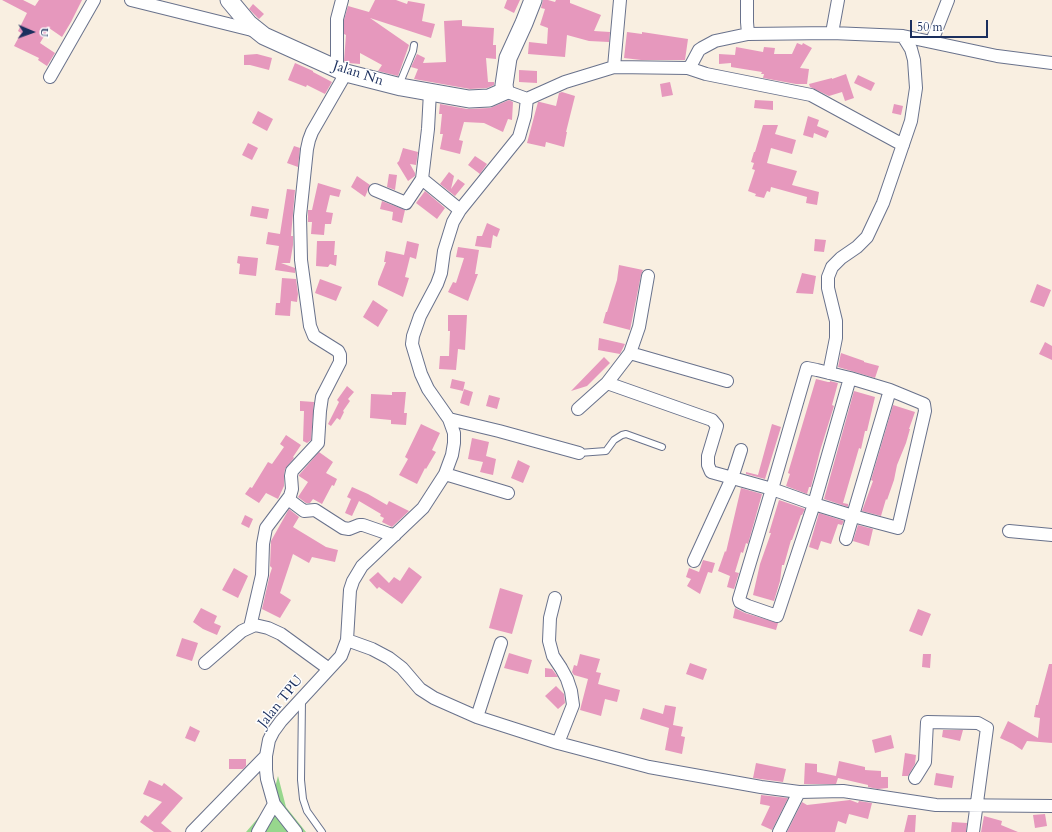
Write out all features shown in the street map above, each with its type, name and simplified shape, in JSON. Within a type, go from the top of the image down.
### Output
[{"type":"street","points":[[50,77],[94,0]]},
{"type":"street","points":[[131,0],[257,31]]},
{"type":"street","name":"Jalan Nn","points":[[229,0],[249,24],[257,31],[283,45],[341,70],[398,86],[469,99],[489,98],[505,91]]},
{"type":"street","points":[[250,627],[262,575],[263,544],[266,528],[291,492],[292,471],[318,443],[322,397],[335,373],[340,358],[338,352],[314,336],[310,326],[301,260],[300,216],[309,140],[341,70],[337,19],[342,0]]},
{"type":"street","points":[[533,0],[508,58],[504,85],[505,91],[527,99],[565,82],[614,67],[688,68],[706,74],[810,95],[903,145]]},
{"type":"street","points":[[614,67],[620,0]]},
{"type":"street","points":[[747,0],[748,34]]},
{"type":"street","points":[[832,33],[838,0]]},
{"type":"street","points":[[932,41],[948,0]]},
{"type":"street","points":[[688,68],[699,50],[702,48],[715,41],[748,34],[832,33],[903,36],[997,56],[1052,63]]},
{"type":"street","points":[[829,373],[836,338],[836,321],[828,288],[828,277],[832,267],[867,237],[883,203],[910,121],[916,88],[914,60],[911,49],[903,36]]},
{"type":"street","points":[[375,190],[406,203],[422,179],[428,130],[430,92]]},
{"type":"street","points":[[527,99],[525,116],[519,137],[460,210],[453,222],[444,251],[441,273],[420,316],[412,344],[421,374],[428,389],[449,419],[500,431],[579,453]]},
{"type":"street","points":[[422,179],[460,210]]},
{"type":"street","points":[[578,409],[607,383],[630,353],[639,327],[648,276]]},
{"type":"street","points":[[630,353],[727,381]]},
{"type":"street","points":[[607,383],[712,420],[717,426],[708,456],[708,467],[711,472],[772,489],[814,504],[853,516],[898,528],[925,407],[924,404],[890,390],[850,378],[807,368],[772,489],[739,599],[741,603],[777,616],[814,504],[850,378]]},
{"type":"street","points":[[846,539],[890,390]]},
{"type":"street","name":"Jalan TPU","points":[[296,832],[274,804],[267,779],[266,756],[269,740],[273,732],[341,656],[346,640],[350,590],[353,581],[362,566],[423,508],[445,474],[454,443],[454,433],[449,419]]},
{"type":"street","points":[[694,561],[732,478],[741,450]]},
{"type":"street","points":[[445,474],[508,493]]},
{"type":"street","points":[[288,498],[304,511],[315,510],[343,528],[349,529],[363,525],[395,535]]},
{"type":"street","points":[[1009,531],[1052,536]]},
{"type":"street","points":[[555,598],[550,618],[549,641],[553,656],[567,679],[573,705],[558,743]]},
{"type":"street","points":[[205,663],[234,638],[255,625],[281,634],[329,669]]},
{"type":"street","points":[[346,640],[372,648],[402,668],[420,689],[434,698],[477,717],[558,743],[649,767],[760,787],[799,792],[844,791],[936,805],[1052,806]]},
{"type":"street","points":[[477,717],[501,643]]},
{"type":"street","points":[[915,778],[925,762],[927,722],[978,723],[987,728],[973,832]]},
{"type":"street","points":[[192,832],[266,756]]},
{"type":"street","points":[[779,832],[799,792]]},
{"type":"street","points":[[258,832],[274,804]]},
{"type":"lane","points":[[398,86],[413,51],[414,45]]},
{"type":"lane","points":[[579,453],[606,451],[614,440],[626,434],[662,447]]},
{"type":"lane","points":[[302,699],[301,780],[303,799],[307,811],[322,832]]},
{"type":"green space","points":[[278,776],[286,807],[306,832],[246,832],[271,803]]},
{"type":"building","points":[[2,0],[23,0],[35,6],[39,0],[82,0],[62,37],[49,28],[40,43],[55,53],[47,66],[38,60],[39,58],[14,46],[21,33],[18,31],[27,13]]},
{"type":"building","points":[[375,0],[396,0],[407,4],[408,1],[425,4],[422,21],[435,24],[431,38],[370,18],[409,45],[398,76],[378,71],[382,65],[360,53],[360,64],[348,63],[344,61],[346,35],[344,34],[344,20],[348,6],[369,12]]},
{"type":"building","points":[[507,0],[520,0],[514,13],[504,8]]},
{"type":"building","points":[[543,0],[555,2],[556,0],[570,0],[570,3],[601,15],[594,31],[610,32],[609,42],[589,41],[567,35],[565,57],[528,54],[529,42],[547,44],[548,28],[540,25],[545,9],[541,8]]},
{"type":"building","points":[[253,4],[264,14],[259,19],[249,9]]},
{"type":"building","points":[[462,20],[462,26],[494,28],[493,45],[496,45],[496,59],[486,58],[488,82],[494,82],[494,85],[487,88],[470,89],[414,79],[418,69],[411,67],[417,54],[425,58],[423,63],[446,62],[444,21]]},
{"type":"building","points":[[627,32],[642,34],[642,32],[688,39],[685,60],[641,60],[624,58]]},
{"type":"building","points":[[797,43],[802,45],[803,43],[812,48],[800,68],[809,69],[807,84],[796,84],[763,78],[764,74],[761,74],[762,72],[731,67],[731,63],[719,64],[719,54],[735,55],[736,47],[763,52],[764,47],[775,48],[774,54],[792,54]]},
{"type":"building","points":[[257,54],[272,58],[269,70],[244,65],[244,55]]},
{"type":"building","points":[[295,63],[332,82],[325,94],[307,85],[306,87],[288,80]]},
{"type":"building","points":[[519,70],[537,71],[537,83],[519,82]]},
{"type":"building","points":[[846,74],[854,98],[845,101],[842,92],[829,96],[810,87],[809,84],[832,79]]},
{"type":"building","points":[[858,75],[875,83],[871,91],[854,83]]},
{"type":"building","points":[[670,82],[673,95],[662,97],[660,84]]},
{"type":"building","points":[[562,92],[575,96],[566,132],[564,147],[546,142],[545,147],[527,143],[538,102],[556,106],[559,93]]},
{"type":"building","points":[[509,100],[513,102],[512,120],[508,119],[503,132],[484,123],[464,122],[459,140],[463,141],[460,154],[440,149],[443,134],[440,134],[442,114],[439,114],[440,104],[467,109],[490,108]]},
{"type":"building","points":[[755,100],[773,101],[773,110],[754,108]]},
{"type":"building","points":[[894,104],[903,106],[901,115],[892,113]]},
{"type":"building","points":[[258,111],[273,119],[267,131],[252,123]]},
{"type":"building","points":[[808,116],[819,120],[817,126],[829,131],[826,138],[814,133],[813,138],[803,135]]},
{"type":"building","points":[[763,125],[778,125],[775,134],[796,140],[792,154],[771,148],[767,163],[797,171],[792,185],[819,192],[817,205],[806,203],[807,197],[771,187],[770,192],[767,191],[764,198],[755,196],[756,194],[748,191],[755,170],[752,169],[754,163],[751,162]]},
{"type":"building","points":[[248,143],[258,148],[252,160],[242,155]]},
{"type":"building","points":[[294,146],[300,148],[298,167],[287,163]]},
{"type":"building","points":[[403,148],[418,152],[416,165],[410,164],[415,176],[408,181],[397,163]]},
{"type":"building","points":[[475,156],[487,164],[480,174],[468,165]]},
{"type":"building","points":[[449,172],[454,176],[451,189],[458,179],[465,184],[455,196],[440,184]]},
{"type":"building","points":[[389,174],[397,175],[395,190],[387,187]]},
{"type":"building","points":[[357,176],[370,185],[365,197],[351,187]]},
{"type":"building","points":[[318,183],[341,190],[339,197],[330,195],[326,212],[333,213],[331,224],[325,224],[324,235],[311,234],[312,222],[308,222],[308,210],[312,210]]},
{"type":"building","points":[[287,189],[295,190],[291,236],[293,236],[293,245],[290,263],[281,263],[295,268],[295,273],[275,270],[279,246],[266,244],[268,232],[280,234]]},
{"type":"building","points":[[425,191],[445,208],[437,219],[416,203]]},
{"type":"building","points":[[382,201],[405,210],[402,223],[392,220],[393,212],[380,209]]},
{"type":"building","points":[[252,206],[269,209],[267,219],[250,216]]},
{"type":"building","points":[[487,223],[500,229],[497,237],[493,235],[491,248],[475,246],[477,236],[482,236]]},
{"type":"building","points":[[815,239],[826,240],[824,252],[814,251]]},
{"type":"building","points":[[317,241],[335,241],[334,255],[337,255],[336,266],[330,264],[328,267],[316,266]]},
{"type":"building","points":[[407,241],[419,244],[416,259],[410,257],[405,277],[409,278],[403,297],[378,285],[378,282],[386,262],[384,262],[386,251],[404,255]]},
{"type":"building","points":[[458,247],[479,250],[475,274],[478,274],[468,301],[448,292],[453,282],[456,283],[464,258],[456,257]]},
{"type":"building","points":[[238,256],[258,258],[256,276],[239,274],[240,264],[237,263]]},
{"type":"building","points":[[619,265],[643,270],[630,330],[603,323],[617,280]]},
{"type":"building","points":[[802,273],[816,276],[813,294],[796,293]]},
{"type":"building","points":[[282,278],[296,279],[298,294],[297,302],[291,301],[290,316],[275,315],[276,303],[280,303]]},
{"type":"building","points":[[320,279],[342,287],[336,301],[315,293]]},
{"type":"building","points":[[1037,284],[1051,290],[1044,307],[1030,302]]},
{"type":"building","points":[[373,300],[388,310],[378,327],[363,317]]},
{"type":"building","points":[[448,315],[467,315],[465,350],[458,349],[456,370],[439,369],[440,356],[449,356],[450,331],[448,331]]},
{"type":"building","points":[[599,338],[625,344],[620,354],[598,350]]},
{"type":"building","points":[[1045,342],[1052,346],[1052,360],[1039,354]]},
{"type":"building","points":[[841,353],[879,366],[875,378],[838,367]]},
{"type":"building","points":[[604,357],[610,363],[587,386],[571,391]]},
{"type":"building","points":[[452,379],[465,382],[463,391],[450,388]]},
{"type":"building","points":[[816,379],[838,383],[832,405],[834,406],[811,487],[809,487],[807,494],[786,486],[790,474],[788,473]]},
{"type":"building","points":[[347,386],[354,392],[348,399],[350,401],[343,411],[344,412],[340,420],[337,418],[331,426],[328,424],[339,402],[337,400]]},
{"type":"building","points":[[464,389],[473,392],[469,406],[460,403]]},
{"type":"building","points":[[854,391],[875,397],[867,431],[865,431],[861,449],[859,448],[843,503],[848,504],[848,507],[824,499]]},
{"type":"building","points":[[392,392],[406,392],[404,413],[407,413],[406,425],[391,424],[391,420],[370,418],[371,394],[392,395]]},
{"type":"building","points":[[489,395],[500,398],[497,409],[486,406]]},
{"type":"building","points":[[300,401],[314,402],[311,440],[307,443],[303,441],[304,411],[300,411]]},
{"type":"building","points":[[893,405],[915,412],[881,516],[862,511],[873,481],[871,480]]},
{"type":"building","points":[[421,424],[440,433],[432,450],[436,452],[426,469],[425,468],[417,484],[399,475],[408,459],[405,457]]},
{"type":"building","points":[[772,424],[781,427],[765,479],[746,474],[746,472],[758,475]]},
{"type":"building","points":[[286,435],[301,445],[293,457],[294,458],[285,469],[284,486],[278,499],[266,493],[259,503],[245,494],[250,487],[252,488],[268,462],[272,464],[284,447],[280,444]]},
{"type":"building","points":[[472,438],[489,442],[486,456],[496,459],[493,475],[480,472],[483,462],[468,459]]},
{"type":"building","points":[[319,452],[333,462],[326,473],[337,479],[334,486],[332,485],[322,504],[313,499],[310,503],[306,503],[298,497],[308,482],[299,475]]},
{"type":"building","points":[[518,460],[530,466],[523,483],[511,478]]},
{"type":"building","points":[[352,487],[387,505],[389,501],[409,511],[392,527],[382,522],[384,518],[380,516],[381,514],[359,501],[352,516],[345,513],[351,499],[347,497]]},
{"type":"building","points":[[741,488],[762,494],[748,544],[746,543],[743,553],[741,552],[735,572],[739,573],[734,589],[727,587],[730,576],[718,571],[725,551],[726,552]]},
{"type":"building","points":[[779,500],[805,509],[791,540],[784,565],[782,565],[780,581],[774,601],[753,595],[760,564],[771,533],[769,533]]},
{"type":"building","points":[[289,509],[299,517],[293,527],[326,547],[338,550],[335,562],[312,557],[309,563],[293,554],[280,593],[291,600],[280,618],[262,609],[272,568],[270,566],[271,541]]},
{"type":"building","points":[[819,513],[844,521],[842,525],[838,524],[831,544],[821,541],[818,550],[809,547]]},
{"type":"building","points":[[245,515],[253,519],[249,528],[241,524]]},
{"type":"building","points":[[858,525],[873,529],[869,546],[853,541]]},
{"type":"building","points":[[703,560],[715,563],[712,573],[708,572],[700,594],[687,586],[691,579],[686,577],[689,568],[699,572]]},
{"type":"building","points":[[409,567],[422,577],[402,604],[379,587],[377,589],[369,580],[378,572],[389,583],[394,577],[400,581]]},
{"type":"building","points":[[234,568],[248,576],[238,598],[222,590]]},
{"type":"building","points":[[500,588],[523,595],[512,634],[489,628]]},
{"type":"building","points":[[201,608],[217,616],[214,623],[221,626],[217,635],[203,629],[193,622]]},
{"type":"building","points":[[735,608],[745,613],[778,623],[776,630],[733,618]]},
{"type":"building","points":[[918,609],[931,614],[922,636],[909,631]]},
{"type":"building","points":[[182,638],[198,643],[192,661],[176,656]]},
{"type":"building","points":[[509,653],[532,660],[528,674],[504,668]]},
{"type":"building","points":[[580,654],[600,659],[596,672],[601,673],[598,684],[620,690],[617,702],[605,699],[601,716],[580,710],[588,679],[574,675],[572,672],[574,665],[577,666]]},
{"type":"building","points":[[923,654],[931,654],[930,668],[922,667]]},
{"type":"building","points":[[690,663],[707,669],[703,680],[686,674]]},
{"type":"building","points":[[1049,664],[1052,664],[1052,743],[1027,741],[1022,750],[1000,738],[1008,721],[1038,738],[1040,718],[1034,717],[1036,705],[1038,705]]},
{"type":"building","points":[[545,668],[552,669],[558,677],[545,677]]},
{"type":"building","points":[[556,686],[564,694],[565,703],[558,709],[545,696]]},
{"type":"building","points":[[665,705],[676,707],[673,725],[683,727],[681,736],[685,737],[682,754],[665,750],[669,728],[640,719],[643,708],[663,714]]},
{"type":"building","points":[[190,726],[200,731],[195,742],[185,738]]},
{"type":"building","points":[[943,730],[963,730],[960,741],[942,737]]},
{"type":"building","points":[[891,735],[894,748],[875,753],[872,740]]},
{"type":"building","points":[[905,753],[916,755],[915,764],[908,776],[902,776]]},
{"type":"building","points":[[229,759],[246,759],[246,766],[243,769],[229,769]]},
{"type":"building","points":[[839,761],[865,767],[865,770],[881,771],[881,777],[888,777],[888,788],[878,789],[868,787],[868,785],[838,778],[836,784],[804,784],[805,763],[817,764],[817,772],[836,776]]},
{"type":"building","points":[[756,763],[786,769],[783,782],[753,778]]},
{"type":"building","points":[[936,773],[954,776],[952,788],[934,785]]},
{"type":"building","points":[[149,780],[162,786],[164,783],[183,798],[161,823],[172,832],[154,832],[140,822],[145,815],[148,817],[162,802],[143,794]]},
{"type":"building","points":[[761,795],[788,798],[772,830],[761,825],[770,806],[760,804]]},
{"type":"building","points":[[850,800],[858,803],[859,801],[872,803],[868,819],[849,814],[846,824],[838,821],[835,832],[787,832],[802,802],[807,805]]},
{"type":"building","points":[[1045,814],[1047,826],[1035,828],[1033,815]]},
{"type":"building","points":[[908,815],[916,815],[915,832],[904,832]]},
{"type":"building","points":[[984,816],[1002,821],[1001,825],[1018,832],[981,832]]},
{"type":"building","points":[[952,822],[967,823],[966,832],[951,832]]}]
